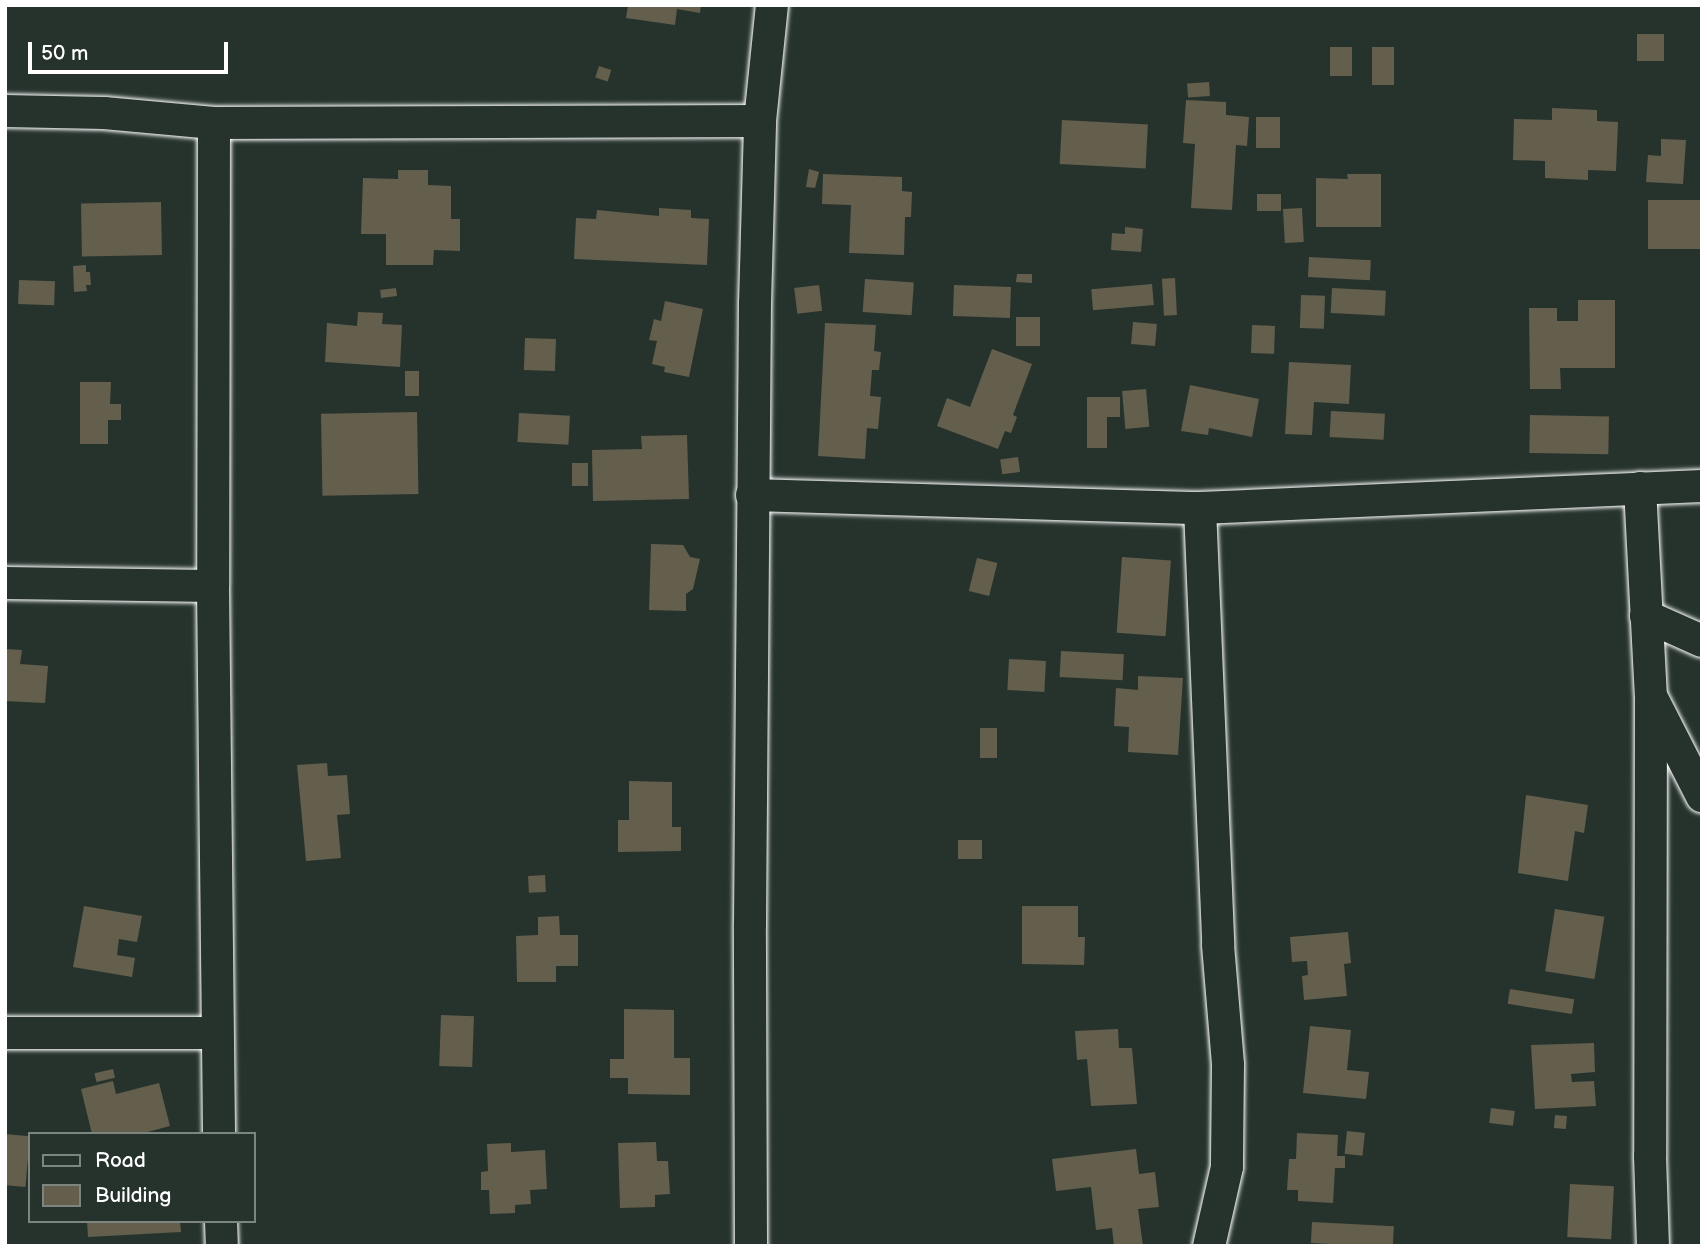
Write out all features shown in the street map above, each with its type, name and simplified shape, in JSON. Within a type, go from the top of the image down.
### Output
[{"type":"street","points":[[751,1246],[752,495],[760,121],[772,5]]},
{"type":"street","points":[[5,111],[104,113],[214,123],[760,121]]},
{"type":"street","points":[[214,123],[215,1033],[219,1132]]},
{"type":"street","points":[[752,495],[1200,508],[1702,486]]},
{"type":"street","points":[[1640,488],[1651,696],[1650,1156],[1653,1246]]},
{"type":"street","points":[[1200,508],[1218,945],[1227,1065],[1227,1167],[1209,1246]]},
{"type":"street","points":[[5,583],[213,586]]},
{"type":"street","points":[[1646,616],[1702,641]]},
{"type":"street","points":[[1651,696],[1702,796]]},
{"type":"street","points":[[5,1033],[215,1033]]},
{"type":"street","points":[[221,1223],[222,1246]]},
{"type":"building","points":[[628,5],[701,5],[700,13],[677,9],[675,25],[626,18]]},
{"type":"building","points":[[1637,34],[1664,34],[1664,61],[1637,61]]},
{"type":"building","points":[[1330,47],[1352,47],[1352,76],[1330,76]]},
{"type":"building","points":[[1372,47],[1394,47],[1394,85],[1372,85]]},
{"type":"building","points":[[599,66],[611,70],[608,81],[595,77]]},
{"type":"building","points":[[1209,82],[1210,96],[1188,98],[1187,84]]},
{"type":"building","points":[[1186,100],[1226,102],[1226,115],[1249,117],[1247,146],[1236,145],[1232,210],[1191,208],[1195,144],[1183,143]]},
{"type":"building","points":[[1552,108],[1597,110],[1597,121],[1618,122],[1616,171],[1588,170],[1588,180],[1545,178],[1545,161],[1513,160],[1514,119],[1552,120]]},
{"type":"building","points":[[1256,117],[1280,117],[1280,148],[1256,148]]},
{"type":"building","points":[[1062,120],[1148,125],[1146,168],[1060,164]]},
{"type":"building","points":[[1661,139],[1686,140],[1683,184],[1646,182],[1648,155],[1661,156]]},
{"type":"building","points":[[809,169],[819,172],[815,188],[806,187]]},
{"type":"building","points":[[398,170],[428,170],[428,185],[451,186],[451,219],[460,219],[460,251],[434,250],[433,265],[386,265],[386,234],[361,234],[363,178],[398,179]]},
{"type":"building","points":[[823,174],[902,177],[902,191],[912,192],[911,217],[905,217],[904,255],[849,253],[851,205],[822,204]]},
{"type":"building","points":[[1347,174],[1381,174],[1381,227],[1316,227],[1316,178],[1348,179]]},
{"type":"building","points":[[1257,194],[1281,194],[1281,211],[1257,211]]},
{"type":"building","points":[[1648,200],[1702,200],[1702,249],[1648,249]]},
{"type":"building","points":[[161,202],[162,255],[82,256],[81,203]]},
{"type":"building","points":[[659,208],[691,210],[691,218],[709,219],[707,265],[574,259],[576,218],[596,219],[597,210],[659,216]]},
{"type":"building","points":[[1302,208],[1304,242],[1285,243],[1283,209]]},
{"type":"building","points":[[1125,227],[1143,229],[1141,252],[1111,250],[1112,233],[1125,234]]},
{"type":"building","points":[[1309,257],[1371,260],[1370,280],[1308,277]]},
{"type":"building","points":[[86,265],[86,272],[90,272],[91,285],[86,285],[87,291],[74,292],[73,266]]},
{"type":"building","points":[[1017,274],[1032,274],[1032,283],[1016,282]]},
{"type":"building","points":[[1175,278],[1177,315],[1164,316],[1162,279]]},
{"type":"building","points":[[865,279],[914,282],[912,315],[863,312]]},
{"type":"building","points":[[19,280],[55,281],[54,305],[18,304]]},
{"type":"building","points":[[1152,284],[1154,305],[1093,310],[1091,289]]},
{"type":"building","points":[[819,285],[822,311],[797,314],[794,288]]},
{"type":"building","points":[[954,285],[1011,287],[1010,318],[953,316]]},
{"type":"building","points":[[396,288],[397,296],[381,298],[380,290]]},
{"type":"building","points":[[1332,288],[1386,291],[1385,316],[1331,313]]},
{"type":"building","points":[[1301,295],[1325,296],[1324,329],[1300,328]]},
{"type":"building","points":[[1578,300],[1615,300],[1615,368],[1560,368],[1561,389],[1530,389],[1529,308],[1557,308],[1557,321],[1578,321]]},
{"type":"building","points":[[665,301],[703,309],[689,377],[664,372],[665,367],[652,364],[657,341],[649,340],[654,319],[661,321]]},
{"type":"building","points":[[358,312],[383,313],[382,324],[402,325],[400,367],[325,362],[327,323],[357,326]]},
{"type":"building","points":[[1016,317],[1040,317],[1040,346],[1016,346]]},
{"type":"building","points":[[1133,322],[1157,324],[1155,346],[1131,344]]},
{"type":"building","points":[[825,323],[876,325],[874,351],[881,352],[879,370],[872,370],[870,396],[881,397],[878,429],[867,428],[865,459],[818,456]]},
{"type":"building","points":[[1252,325],[1275,326],[1274,354],[1251,353]]},
{"type":"building","points":[[525,338],[556,339],[555,371],[524,370]]},
{"type":"building","points":[[992,349],[1032,364],[1013,415],[1017,417],[1011,433],[1005,431],[998,449],[937,426],[947,398],[970,407]]},
{"type":"building","points":[[1289,362],[1351,365],[1349,404],[1314,402],[1312,435],[1285,434]]},
{"type":"building","points":[[405,371],[419,371],[419,396],[405,396]]},
{"type":"building","points":[[80,382],[111,382],[110,404],[121,404],[121,420],[108,420],[108,444],[80,444]]},
{"type":"building","points":[[1190,385],[1259,399],[1252,437],[1209,428],[1208,435],[1181,431]]},
{"type":"building","points":[[1146,389],[1149,427],[1125,429],[1122,391]]},
{"type":"building","points":[[1087,397],[1120,397],[1120,417],[1107,417],[1107,448],[1087,448]]},
{"type":"building","points":[[1331,411],[1385,414],[1384,440],[1330,437]]},
{"type":"building","points":[[417,412],[418,494],[322,496],[321,414]]},
{"type":"building","points":[[519,413],[570,416],[568,445],[517,442]]},
{"type":"building","points":[[1530,415],[1609,416],[1608,454],[1529,453]]},
{"type":"building","points":[[687,435],[689,499],[593,501],[592,450],[642,449],[641,436]]},
{"type":"building","points":[[1018,457],[1020,472],[1002,474],[1000,460]]},
{"type":"building","points":[[572,463],[588,463],[588,486],[572,486]]},
{"type":"building","points":[[651,544],[683,545],[690,557],[700,559],[693,589],[686,594],[686,611],[649,610]]},
{"type":"building","points":[[1122,557],[1171,560],[1166,636],[1117,633]]},
{"type":"building","points":[[977,558],[997,563],[989,596],[969,591]]},
{"type":"building","points":[[5,649],[22,650],[20,664],[48,666],[45,703],[5,701]]},
{"type":"building","points":[[1061,651],[1124,654],[1123,680],[1060,677]]},
{"type":"building","points":[[1009,659],[1046,661],[1044,692],[1007,690]]},
{"type":"building","points":[[1138,676],[1183,678],[1178,755],[1128,752],[1129,727],[1114,726],[1116,688],[1138,690]]},
{"type":"building","points":[[980,728],[997,728],[997,758],[980,758]]},
{"type":"building","points":[[327,763],[328,776],[347,775],[350,814],[337,815],[341,858],[306,861],[297,765]]},
{"type":"building","points":[[629,781],[672,782],[672,827],[681,827],[681,851],[618,852],[618,820],[629,820]]},
{"type":"building","points":[[1526,795],[1588,805],[1584,833],[1575,831],[1568,881],[1518,873]]},
{"type":"building","points":[[958,840],[982,840],[982,859],[958,859]]},
{"type":"building","points":[[545,875],[546,892],[529,893],[528,876]]},
{"type":"building","points":[[84,906],[142,916],[137,942],[119,939],[117,955],[135,958],[132,977],[73,967]]},
{"type":"building","points":[[1022,906],[1078,906],[1078,937],[1085,937],[1084,965],[1022,964]]},
{"type":"building","points":[[1555,909],[1604,917],[1595,979],[1545,971]]},
{"type":"building","points":[[559,916],[560,935],[578,935],[578,966],[556,966],[556,982],[517,982],[516,936],[538,935],[538,917]]},
{"type":"building","points":[[1348,932],[1351,963],[1344,964],[1347,996],[1304,1000],[1302,976],[1308,975],[1307,961],[1292,962],[1290,937]]},
{"type":"building","points":[[1510,989],[1574,999],[1572,1014],[1508,1004]]},
{"type":"building","points":[[624,1009],[674,1010],[674,1058],[690,1058],[690,1095],[628,1094],[628,1078],[610,1078],[610,1059],[624,1059]]},
{"type":"building","points":[[441,1015],[474,1016],[472,1067],[439,1066]]},
{"type":"building","points":[[1310,1026],[1351,1030],[1347,1070],[1369,1072],[1366,1099],[1303,1093]]},
{"type":"building","points":[[1118,1029],[1119,1048],[1132,1048],[1137,1104],[1091,1106],[1087,1059],[1077,1060],[1075,1031]]},
{"type":"building","points":[[1594,1043],[1595,1072],[1571,1074],[1572,1082],[1594,1081],[1596,1106],[1535,1109],[1531,1045]]},
{"type":"building","points":[[113,1069],[115,1078],[97,1082],[94,1073]]},
{"type":"building","points":[[113,1081],[116,1094],[159,1083],[170,1126],[148,1132],[92,1132],[81,1089]]},
{"type":"building","points":[[1491,1108],[1515,1111],[1513,1126],[1489,1123]]},
{"type":"building","points":[[1555,1115],[1567,1116],[1566,1129],[1554,1128]]},
{"type":"building","points":[[1347,1131],[1365,1133],[1362,1156],[1345,1154]]},
{"type":"building","points":[[1297,1133],[1338,1135],[1337,1156],[1345,1156],[1345,1168],[1335,1168],[1333,1203],[1298,1201],[1298,1190],[1287,1190],[1289,1159],[1296,1159]]},
{"type":"building","points":[[5,1134],[28,1136],[25,1187],[5,1185]]},
{"type":"building","points":[[656,1142],[657,1161],[668,1161],[670,1194],[655,1195],[655,1207],[620,1208],[618,1143]]},
{"type":"building","points":[[511,1143],[511,1152],[545,1150],[547,1189],[530,1190],[531,1204],[515,1205],[515,1213],[490,1214],[489,1190],[481,1190],[481,1172],[488,1171],[487,1144]]},
{"type":"building","points":[[1136,1149],[1139,1174],[1155,1172],[1159,1207],[1138,1209],[1143,1246],[1114,1246],[1112,1228],[1096,1230],[1091,1187],[1056,1191],[1052,1159]]},
{"type":"building","points":[[1570,1184],[1614,1186],[1611,1239],[1567,1237]]},
{"type":"building","points":[[1312,1222],[1394,1226],[1393,1246],[1311,1243]]},
{"type":"building","points":[[87,1223],[180,1223],[181,1232],[88,1237]]}]
